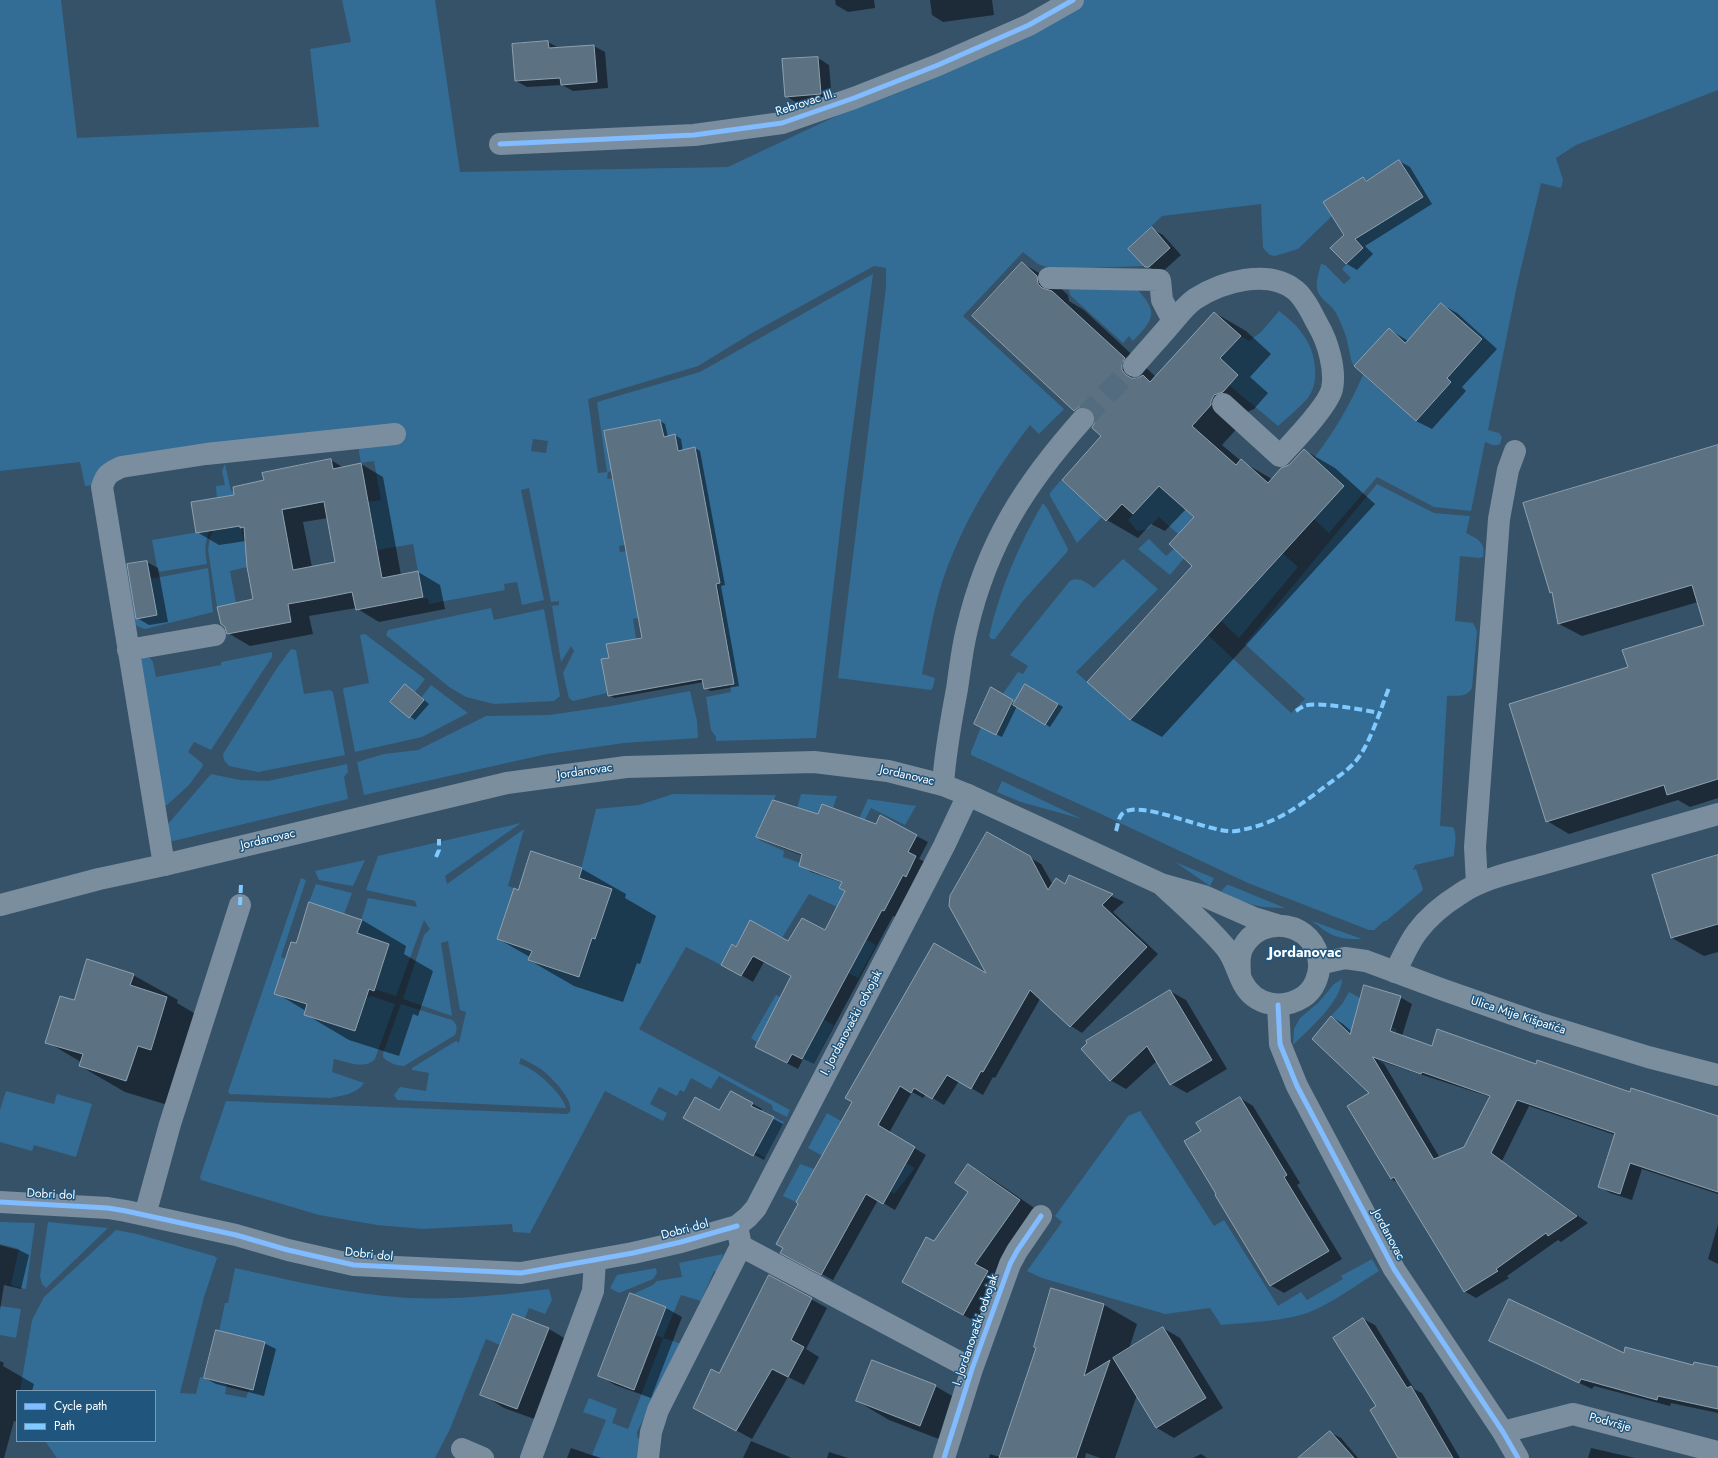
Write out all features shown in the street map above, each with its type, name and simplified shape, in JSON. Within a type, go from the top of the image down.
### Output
[{"type":"main road","name":"Jordanovac","points":[[0,905],[99,879],[164,865],[506,783],[626,767],[814,762],[888,771],[943,785],[968,795],[1161,884]]},
{"type":"main road","points":[[1161,884],[1204,896],[1254,918],[1296,929],[1307,936],[1315,947],[1319,964],[1314,985],[1306,995],[1296,1002],[1278,1005],[1267,1003],[1256,998],[1247,989],[1226,948],[1161,884]]},
{"type":"main road","points":[[1240,976],[1239,963],[1242,950],[1249,939],[1259,931],[1277,925]]},
{"type":"main road","name":"Ulica Mije Kišpatića","points":[[1319,964],[1335,960],[1356,959],[1366,961],[1484,1004],[1600,1043],[1718,1075]]},
{"type":"street","name":"Rebrovac III.","points":[[500,144],[694,135],[782,123],[854,98],[938,65],[1029,25],[1073,0]]},
{"type":"street","points":[[1049,278],[1160,280],[1162,300],[1173,321]]},
{"type":"street","points":[[1134,366],[1173,321],[1194,300],[1210,291],[1226,285],[1252,279],[1281,281],[1295,290],[1304,300],[1322,331],[1329,352],[1332,368],[1332,390],[1312,420],[1280,456],[1223,404]]},
{"type":"street","points":[[943,785],[945,757],[962,653],[981,582],[997,541],[1021,497],[1060,444],[1083,419]]},
{"type":"street","points":[[164,865],[102,488],[105,478],[111,472],[121,467],[206,454],[395,434]]},
{"type":"street","points":[[1477,884],[1475,847],[1499,519],[1506,482],[1515,451]]},
{"type":"street","points":[[128,650],[215,635]]},
{"type":"street","name":"I. Jordanovački odvojak","points":[[648,1458],[651,1432],[658,1410],[748,1217],[756,1208],[944,846],[968,795]]},
{"type":"street","points":[[1395,972],[1411,942],[1426,921],[1450,900],[1477,884],[1553,860],[1718,814]]},
{"type":"street","points":[[146,1215],[170,1124],[240,905]]},
{"type":"street","name":"Jordanovac","points":[[1278,1005],[1280,1044],[1300,1093],[1394,1270],[1503,1432],[1518,1458]]},
{"type":"street","name":"Dobri dol","points":[[0,1202],[108,1208],[236,1235],[288,1250],[354,1265],[521,1273],[595,1260],[681,1242],[739,1236]]},
{"type":"street","name":"I. Jordanovački odvojak","points":[[944,1458],[972,1369],[1010,1264],[1041,1216]]},
{"type":"street","name":"I. Jordanovački odvojak","points":[[739,1236],[972,1369]]},
{"type":"street","points":[[532,1458],[593,1291],[595,1260]]},
{"type":"street","name":"Podvršje","points":[[1503,1432],[1573,1414],[1718,1452]]},
{"type":"street","points":[[462,1449],[483,1458]]},
{"type":"shaded area","points":[[0,0],[61,0],[77,138],[319,127],[310,49],[351,42],[342,0],[435,0],[460,172],[728,167],[915,79],[1014,38],[1084,0],[1718,0],[1718,90],[1576,145],[1556,158],[1563,180],[1561,188],[1541,183],[1517,285],[1488,430],[1499,433],[1502,437],[1500,444],[1498,445],[1492,445],[1485,442],[1471,511],[1434,507],[1377,477],[1329,533],[1314,519],[1344,486],[1314,458],[1341,418],[1363,375],[1416,421],[1451,382],[1447,378],[1482,340],[1441,303],[1405,343],[1389,328],[1354,366],[1346,337],[1338,317],[1334,310],[1318,293],[1317,283],[1321,264],[1325,265],[1344,284],[1351,278],[1342,269],[1363,247],[1348,232],[1374,213],[1381,224],[1422,197],[1399,160],[1366,181],[1363,177],[1332,216],[1298,249],[1275,256],[1270,255],[1263,248],[1261,204],[1162,216],[1128,249],[1145,266],[1053,269],[1038,264],[1023,252],[963,316],[1064,409],[1039,434],[1030,425],[987,486],[969,519],[947,567],[934,612],[922,674],[935,678],[931,690],[838,678],[886,287],[886,268],[874,266],[752,333],[698,366],[588,399],[598,473],[607,472],[597,402],[700,372],[873,274],[845,487],[816,738],[716,741],[716,737],[711,730],[706,697],[731,692],[730,684],[734,683],[695,447],[678,451],[675,435],[664,437],[660,420],[604,431],[611,468],[652,463],[608,472],[607,479],[620,477],[666,536],[619,546],[620,552],[634,550],[631,578],[638,613],[670,612],[633,619],[636,639],[606,644],[609,658],[601,660],[607,693],[573,701],[569,698],[563,673],[574,651],[571,646],[561,662],[552,606],[559,605],[559,601],[551,602],[529,488],[521,490],[544,600],[522,605],[517,582],[504,584],[505,590],[429,604],[428,598],[423,599],[413,544],[377,550],[368,502],[381,500],[374,461],[361,463],[358,446],[388,443],[395,445],[394,428],[207,450],[94,485],[85,486],[80,462],[0,471]],"holes":[[[533,439],[548,441],[546,453],[531,451]]]},
{"type":"shaded area","points":[[1071,287],[1138,290],[1149,305],[1151,316],[1149,322],[1133,341],[1129,336],[1123,343],[1071,296],[1069,291]]},
{"type":"shaded area","points":[[1279,311],[1299,329],[1308,343],[1314,360],[1315,380],[1308,398],[1278,426],[1229,385],[1238,375],[1209,348],[1241,336],[1249,341],[1261,332]]},
{"type":"shaded area","points":[[225,464],[231,491],[234,492],[249,565],[247,567],[230,571],[236,603],[217,607],[208,550],[210,537],[216,525],[218,514],[216,486],[225,485],[222,471]]},
{"type":"shaded area","points":[[1061,480],[1102,517],[1077,543],[1050,496],[1050,493]]},
{"type":"shaded area","points":[[1377,484],[1434,513],[1470,516],[1466,533],[1474,537],[1482,544],[1484,552],[1483,557],[1479,558],[1460,556],[1455,621],[1473,623],[1477,631],[1472,688],[1464,695],[1447,696],[1440,826],[1453,827],[1456,837],[1454,856],[1415,865],[1413,870],[1416,869],[1423,889],[1422,891],[1374,930],[1369,930],[1248,883],[971,755],[981,727],[992,733],[998,731],[1003,721],[1000,698],[1018,672],[1023,674],[1028,666],[1010,655],[1070,581],[1077,579],[1086,582],[1094,588],[1123,559],[1158,589],[1076,672],[1130,720],[1208,635],[1291,713],[1305,699],[1245,644]]},
{"type":"shaded area","points":[[1159,486],[1194,517],[1178,534],[1159,517],[1148,529],[1137,531],[1128,520]]},
{"type":"shaded area","points":[[1043,503],[1068,549],[1067,552],[1022,602],[995,639],[991,639],[989,636],[993,618],[1011,567],[1026,534]]},
{"type":"shaded area","points":[[210,530],[206,547],[207,564],[158,572],[152,540]]},
{"type":"shaded area","points":[[1149,539],[1166,556],[1174,549],[1184,558],[1170,575],[1138,549]]},
{"type":"shaded area","points":[[1282,553],[1298,567],[1239,638],[1221,621]]},
{"type":"shaded area","points":[[126,564],[136,619],[157,615],[150,579],[208,568],[213,612],[145,629],[137,626],[132,619],[121,566]]},
{"type":"shaded area","points":[[491,608],[494,620],[544,609],[560,696],[554,701],[494,704],[466,697],[449,687],[386,635],[388,630]]},
{"type":"shaded area","points":[[365,634],[425,679],[415,692],[405,684],[390,702],[409,718],[424,701],[421,698],[431,685],[468,713],[422,737],[355,752],[343,690],[344,688],[369,683],[360,635]]},
{"type":"shaded area","points":[[291,649],[296,650],[304,694],[330,690],[333,692],[345,755],[258,772],[229,766],[224,760],[223,754],[277,668]]},
{"type":"shaded area","points":[[272,652],[272,657],[211,750],[194,742],[188,752],[202,763],[203,766],[189,785],[164,806],[140,660],[143,657],[150,658],[153,662],[156,677],[221,665],[221,662]]},
{"type":"shaded area","points":[[690,691],[697,721],[698,738],[624,743],[547,754],[364,795],[357,762],[384,754],[418,750],[486,716],[549,715],[611,706]]},
{"type":"shaded area","points":[[347,764],[348,772],[344,777],[348,799],[169,842],[168,824],[211,774],[240,780],[268,781]]},
{"type":"shaded area","points":[[1002,781],[1082,819],[1021,802],[997,792]]},
{"type":"shaded area","points":[[673,794],[776,795],[757,835],[760,837],[759,840],[784,851],[783,857],[800,863],[831,879],[868,799],[916,806],[905,825],[871,808],[859,831],[868,837],[839,888],[854,896],[846,911],[809,894],[782,938],[755,923],[743,934],[736,946],[732,945],[721,965],[686,947],[639,1029],[790,1110],[787,1117],[773,1110],[772,1105],[719,1076],[711,1089],[691,1078],[684,1092],[680,1090],[677,1096],[659,1087],[650,1104],[667,1113],[663,1121],[605,1091],[530,1233],[513,1232],[512,1224],[423,1229],[377,1225],[319,1215],[201,1180],[200,1177],[226,1101],[567,1114],[570,1112],[569,1101],[556,1083],[541,1069],[521,1058],[519,1064],[532,1070],[547,1082],[560,1096],[566,1108],[397,1100],[394,1095],[400,1087],[426,1091],[429,1073],[412,1070],[412,1068],[456,1041],[459,1043],[466,1012],[460,1010],[448,941],[441,943],[452,1016],[403,999],[424,935],[430,929],[424,920],[396,996],[374,989],[389,944],[357,933],[368,898],[417,907],[415,901],[366,890],[378,856],[521,823],[445,876],[447,884],[524,829],[508,886],[514,888],[497,939],[532,951],[528,961],[579,977],[590,943],[573,937],[575,932],[595,939],[612,889],[579,878],[596,809],[639,805]]},
{"type":"shaded area","points":[[801,794],[837,796],[833,808],[822,805],[818,815],[797,808]]},
{"type":"shaded area","points":[[365,860],[353,886],[319,880],[315,871]]},
{"type":"shaded area","points":[[1175,862],[1214,878],[1210,886]]},
{"type":"shaded area","points":[[301,878],[306,880],[281,957],[286,959],[274,993],[307,1004],[304,1015],[355,1031],[366,998],[371,996],[395,1004],[375,1059],[361,1065],[334,1059],[332,1072],[364,1083],[357,1090],[330,1098],[230,1094],[228,1092]]},
{"type":"shaded area","points":[[316,884],[352,893],[344,914],[309,902]]},
{"type":"shaded area","points":[[1227,885],[1285,908],[1259,906],[1237,899],[1221,891]]},
{"type":"shaded area","points":[[1312,921],[1362,939],[1340,938],[1325,931]]},
{"type":"shaded area","points":[[866,939],[876,945],[858,978],[848,973]]},
{"type":"shaded area","points":[[1342,979],[1341,988],[1330,1006],[1293,1045],[1294,1029],[1300,1018],[1319,1002],[1334,984]]},
{"type":"shaded area","points":[[1349,992],[1360,998],[1358,1005],[1375,1022],[1397,1029],[1383,1065],[1331,1016],[1342,1004]]},
{"type":"shaded area","points":[[776,995],[834,1025],[814,1064],[802,1059],[817,1030],[762,1033],[757,1042],[751,1038]]},
{"type":"shaded area","points":[[401,1004],[452,1020],[456,1026],[455,1035],[404,1066],[390,1062],[383,1057],[383,1053]]},
{"type":"shaded area","points":[[6,1091],[54,1104],[57,1094],[92,1104],[76,1157],[34,1145],[32,1151],[0,1142],[0,1110]]},
{"type":"shaded area","points":[[1140,1111],[1214,1226],[1224,1220],[1278,1306],[1301,1292],[1307,1300],[1343,1279],[1341,1276],[1372,1259],[1379,1271],[1335,1299],[1307,1313],[1275,1320],[1221,1325],[1210,1308],[1165,1314],[1042,1278],[1027,1271],[1062,1222],[1055,1216],[1128,1116]]},
{"type":"shaded area","points":[[827,1113],[841,1121],[827,1147],[883,1151],[915,1168],[894,1194],[808,1148]]},
{"type":"shaded area","points":[[774,1117],[784,1122],[765,1158],[755,1152]]},
{"type":"shaded area","points":[[800,1164],[814,1169],[796,1202],[783,1196]]},
{"type":"shaded area","points":[[0,1222],[35,1223],[26,1289],[13,1286],[11,1284],[19,1249],[0,1244]]},
{"type":"shaded area","points":[[48,1222],[108,1228],[46,1288],[42,1284],[40,1276]]},
{"type":"shaded area","points":[[116,1230],[137,1234],[214,1256],[217,1258],[204,1297],[180,1393],[196,1394],[200,1377],[227,1383],[225,1394],[246,1398],[249,1389],[253,1390],[219,1331],[225,1303],[228,1303],[235,1268],[328,1288],[385,1296],[405,1298],[446,1298],[488,1296],[549,1289],[552,1300],[545,1314],[529,1308],[525,1318],[513,1314],[500,1345],[486,1339],[450,1429],[435,1458],[57,1458],[46,1442],[156,1442],[156,1390],[20,1390],[32,1320],[44,1297]]},
{"type":"shaded area","points":[[723,1254],[718,1272],[714,1271],[701,1301],[681,1295],[663,1338],[655,1335],[666,1307],[633,1294],[653,1285],[657,1281],[682,1277],[679,1263]]},
{"type":"shaded area","points":[[656,1268],[657,1273],[653,1279],[619,1293],[610,1288],[617,1275]]},
{"type":"shaded area","points":[[0,1306],[21,1309],[16,1338],[0,1335]]},
{"type":"shaded area","points":[[663,1338],[682,1344],[637,1432],[637,1436],[641,1443],[641,1458],[602,1458],[592,1455],[606,1420],[583,1412],[589,1398],[617,1409],[612,1423],[628,1429]]},
{"type":"building","points":[[548,41],[549,48],[594,45],[597,82],[561,85],[560,78],[515,81],[512,44]]},
{"type":"building","points":[[818,57],[821,94],[785,97],[782,59]]},
{"type":"building","points":[[1399,160],[1423,197],[1355,239],[1363,248],[1346,264],[1330,248],[1344,235],[1323,202],[1363,177],[1366,181]]},
{"type":"building","points":[[1152,227],[1170,248],[1149,267],[1145,267],[1128,249]]},
{"type":"building","points":[[1022,262],[1037,276],[1038,284],[1042,288],[1052,291],[1125,358],[1122,363],[1122,370],[1131,378],[1138,378],[1143,375],[1150,382],[1214,312],[1241,336],[1220,358],[1238,375],[1223,392],[1214,395],[1211,405],[1192,426],[1236,465],[1241,459],[1268,483],[1281,468],[1289,465],[1304,449],[1344,486],[1130,720],[1087,682],[1192,566],[1169,544],[1194,517],[1159,486],[1133,514],[1122,504],[1106,521],[1062,480],[1101,436],[1092,428],[1095,422],[1095,415],[1091,409],[1085,407],[1079,407],[1074,411],[972,316]]},
{"type":"building","points":[[1441,303],[1482,339],[1447,378],[1451,382],[1416,421],[1354,366],[1389,328],[1405,343]]},
{"type":"building","points":[[660,420],[664,437],[675,434],[678,451],[695,447],[720,583],[716,584],[734,684],[704,689],[702,679],[608,696],[601,659],[609,658],[606,644],[642,638],[604,431]]},
{"type":"building","points":[[1718,445],[1718,779],[1667,795],[1664,785],[1546,822],[1509,704],[1628,667],[1622,650],[1704,625],[1692,585],[1558,624],[1552,592],[1550,593],[1523,503]]},
{"type":"building","points":[[331,459],[333,469],[361,463],[382,578],[418,571],[423,597],[356,610],[352,592],[288,604],[291,622],[227,634],[225,627],[221,624],[217,607],[253,599],[247,567],[244,527],[240,528],[240,526],[196,533],[191,502],[234,495],[233,487],[264,480],[262,473]],"holes":[[[324,502],[335,562],[293,570],[282,510]]]},
{"type":"building","points":[[147,561],[157,615],[136,619],[127,564]]},
{"type":"building","points":[[405,684],[424,700],[409,718],[390,702]]},
{"type":"building","points":[[1025,684],[1058,704],[1045,725],[1013,705]]},
{"type":"building","points":[[991,687],[1013,700],[996,735],[974,724]]},
{"type":"building","points":[[773,800],[818,814],[822,804],[876,824],[880,815],[917,835],[908,852],[916,856],[906,877],[903,875],[884,911],[882,910],[802,1059],[792,1054],[787,1063],[755,1047],[791,976],[753,956],[741,976],[721,965],[732,944],[736,947],[750,920],[788,941],[802,918],[825,930],[845,891],[839,888],[842,882],[799,866],[802,854],[756,837]]},
{"type":"building","points":[[987,832],[1030,856],[1048,890],[1056,878],[1065,884],[1069,875],[1113,894],[1102,905],[1147,947],[1070,1027],[1030,990],[983,1072],[981,1071],[971,1089],[947,1075],[932,1099],[914,1088],[911,1093],[900,1086],[878,1125],[915,1147],[883,1204],[866,1194],[821,1275],[780,1253],[783,1248],[776,1244],[798,1204],[796,1202],[852,1102],[845,1098],[934,943],[986,973],[949,906],[950,896]]},
{"type":"building","points":[[531,851],[582,868],[579,878],[612,889],[595,939],[592,938],[579,977],[528,960],[532,951],[497,939],[514,888],[518,890]]},
{"type":"building","points":[[1718,855],[1718,924],[1671,938],[1652,875]]},
{"type":"building","points":[[309,902],[362,920],[357,933],[389,944],[374,991],[369,989],[355,1031],[304,1015],[307,1004],[274,994],[291,942],[296,943]]},
{"type":"building","points":[[87,959],[134,974],[130,985],[167,997],[151,1050],[138,1046],[126,1081],[79,1066],[83,1054],[45,1043],[60,996],[74,1000]]},
{"type":"building","points":[[1364,985],[1401,996],[1390,1031],[1432,1046],[1437,1029],[1536,1064],[1537,1060],[1630,1092],[1631,1088],[1718,1116],[1718,1192],[1630,1163],[1620,1194],[1598,1187],[1615,1133],[1517,1100],[1491,1153],[1577,1216],[1548,1236],[1546,1233],[1496,1269],[1498,1271],[1464,1292],[1394,1177],[1391,1179],[1347,1106],[1369,1093],[1312,1039],[1331,1016],[1350,1034]],"holes":[[[1373,1057],[1421,1074],[1422,1072],[1490,1096],[1464,1147],[1434,1159]]]},
{"type":"building","points":[[1170,990],[1212,1060],[1170,1085],[1147,1046],[1110,1081],[1081,1049],[1087,1043],[1086,1041]]},
{"type":"building","points":[[731,1091],[753,1103],[751,1106],[774,1117],[753,1156],[683,1118],[695,1097],[719,1110]]},
{"type":"building","points":[[1240,1097],[1287,1175],[1284,1177],[1329,1251],[1270,1286],[1184,1141],[1201,1131],[1196,1123]]},
{"type":"building","points":[[968,1164],[1020,1200],[975,1264],[988,1271],[963,1315],[902,1282],[926,1237],[934,1241],[968,1192],[955,1183]]},
{"type":"building","points":[[769,1275],[812,1298],[791,1340],[804,1347],[788,1377],[772,1369],[736,1431],[693,1408],[711,1369],[719,1373]]},
{"type":"building","points":[[1051,1288],[1104,1304],[1084,1376],[1110,1360],[1076,1458],[999,1458],[1036,1348],[1034,1347]]},
{"type":"building","points":[[630,1293],[666,1307],[634,1390],[598,1376]]},
{"type":"building","points":[[1509,1299],[1624,1353],[1625,1347],[1693,1365],[1694,1362],[1718,1367],[1718,1409],[1658,1396],[1657,1400],[1581,1379],[1579,1383],[1489,1341]]},
{"type":"building","points":[[513,1314],[549,1328],[517,1409],[480,1395]]},
{"type":"building","points":[[1363,1318],[1407,1388],[1411,1386],[1453,1458],[1398,1458],[1370,1410],[1376,1406],[1333,1338]]},
{"type":"building","points":[[1163,1327],[1206,1398],[1156,1428],[1113,1358]]},
{"type":"building","points":[[216,1330],[265,1342],[253,1390],[204,1378]]},
{"type":"building","points":[[872,1360],[936,1385],[920,1426],[856,1401]]},
{"type":"building","points":[[1330,1431],[1354,1458],[1298,1458]]},
{"type":"tunnel","points":[[1083,419],[1134,366]]},
{"type":"marked path","points":[[1116,831],[1122,814],[1131,810],[1143,810],[1159,813],[1225,831],[1236,831],[1250,828],[1274,820],[1316,794],[1355,762],[1370,737],[1389,688]]},
{"type":"marked path","points":[[1296,711],[1304,706],[1319,705],[1341,706],[1379,713]]},
{"type":"marked path","points":[[436,857],[439,850],[439,839]]},
{"type":"marked path","points":[[240,905],[241,884]]},
{"type":"cycle path","points":[[500,144],[694,135],[782,123],[854,98],[938,65],[1029,25],[1073,0]]},
{"type":"cycle path","points":[[1278,1005],[1280,1044],[1297,1086],[1394,1269],[1503,1432],[1518,1458]]},
{"type":"cycle path","points":[[0,1202],[108,1208],[126,1211],[236,1235],[288,1250],[354,1265],[521,1273],[633,1253],[681,1242],[737,1226]]},
{"type":"cycle path","points":[[944,1458],[972,1369],[1010,1264],[1041,1216]]},
{"type":"district","name":"Jordanovac","points":[[1305,954]]}]
